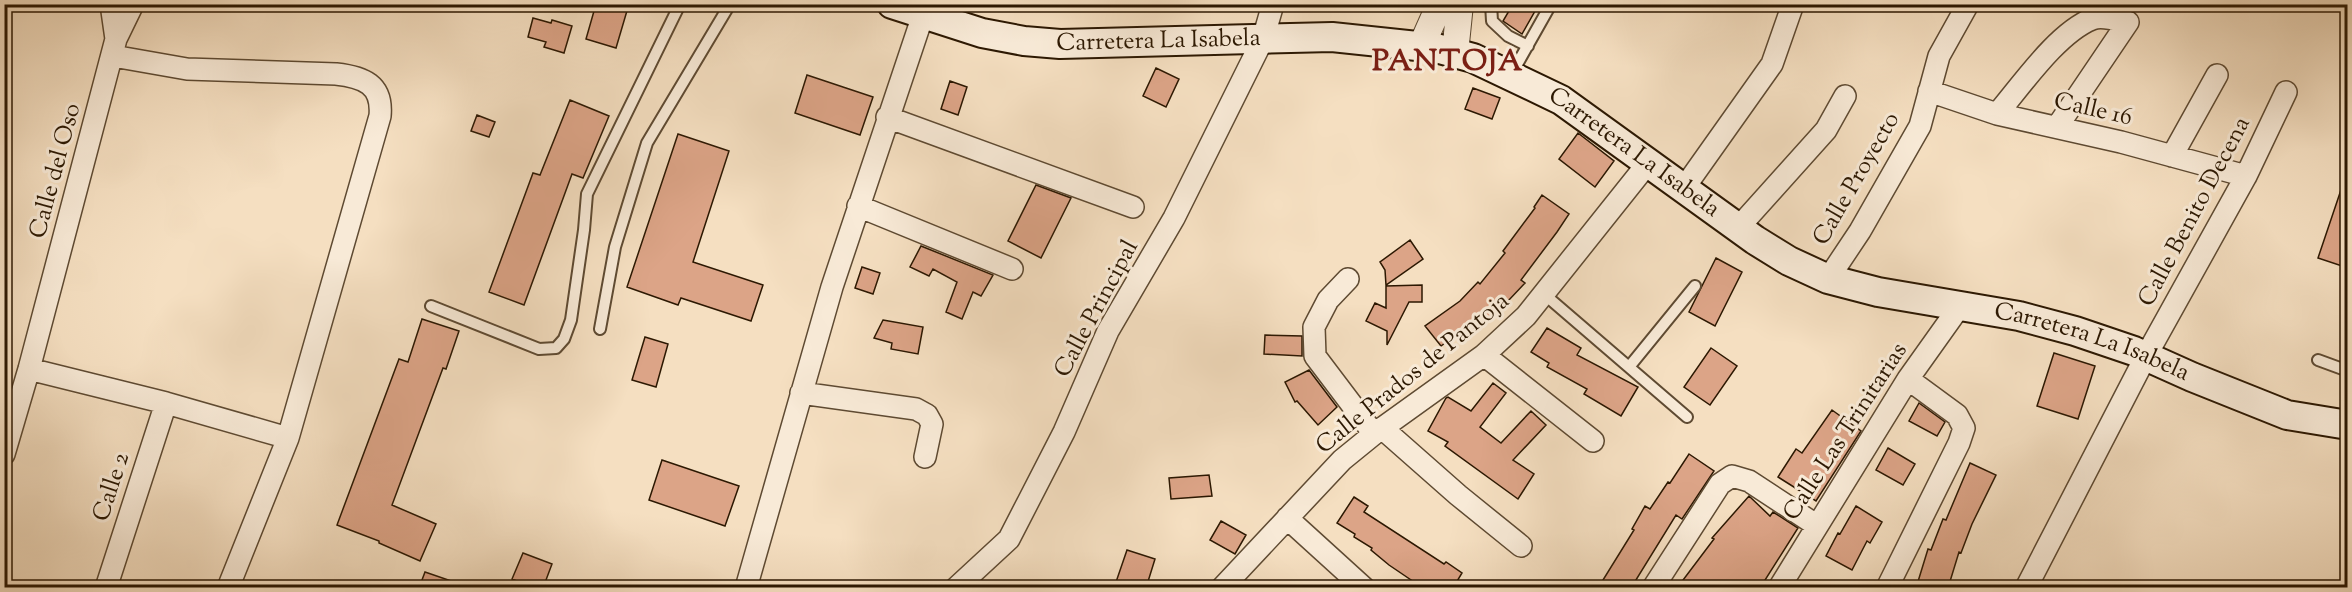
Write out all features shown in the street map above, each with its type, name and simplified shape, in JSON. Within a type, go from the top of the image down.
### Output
[{"type":"main road","name":"Carretera La Isabela","points":[[892,4],[982,33],[1060,44],[1332,37],[1421,47],[1473,58],[1561,100],[1738,228],[1789,261],[1828,279],[1878,292],[2019,316],[2064,328],[2146,356],[2232,394],[2287,415],[2348,425]]},
{"type":"street","name":"Calle del Oso","points":[[111,4],[115,48]]},
{"type":"street","name":"Calle del Oso","points":[[4,454],[115,48],[133,4]]},
{"type":"street","name":"Calle Principal","points":[[956,588],[1009,539],[1064,432],[1108,332],[1174,218],[1263,39],[1274,4]]},
{"type":"street","points":[[1421,47],[1440,4]]},
{"type":"street","points":[[1455,53],[1460,4]]},
{"type":"street","points":[[1684,188],[1772,64],[1793,4]]},
{"type":"street","name":"Calle Proyecto","points":[[1828,279],[1860,231],[1920,126],[1939,56],[1968,4]]},
{"type":"street","points":[[746,588],[801,393],[858,206],[923,15]]},
{"type":"street","points":[[1997,114],[2058,42],[2071,31],[2093,18],[2128,21],[2057,127]]},
{"type":"street","points":[[115,48],[187,69],[354,76],[367,82],[377,92],[381,103],[380,116],[288,438],[228,588]]},
{"type":"street","points":[[2172,156],[2217,75]]},
{"type":"street","name":"Calle 16","points":[[1929,91],[1997,114],[2057,127],[2246,176]]},
{"type":"street","name":"Calle Benito Decena","points":[[2026,588],[2146,356],[2246,176],[2286,92]]},
{"type":"street","points":[[1738,228],[1826,130],[1845,96]]},
{"type":"street","points":[[887,117],[1133,207]]},
{"type":"street","name":"Calle Prados de Pantoja","points":[[1222,588],[1342,460],[1484,354],[1526,316],[1648,162]]},
{"type":"street","points":[[858,206],[1012,269]]},
{"type":"street","points":[[1347,279],[1328,300],[1314,327],[1315,356],[1378,431],[1521,546]]},
{"type":"street","name":"Calle Las Trinitarias","points":[[1779,588],[1908,379],[1960,306]]},
{"type":"street","points":[[1484,354],[1593,441]]},
{"type":"street","points":[[29,369],[166,403],[288,438]]},
{"type":"street","points":[[1887,588],[1959,443],[1964,428],[1957,415],[1908,379]]},
{"type":"street","points":[[801,393],[916,409],[927,415],[932,424],[925,457]]},
{"type":"street","name":"Calle 2","points":[[106,588],[166,403]]},
{"type":"street","points":[[1653,588],[1720,484],[1732,476],[1749,481],[1816,525]]},
{"type":"street","points":[[1287,518],[1364,588]]},
{"type":"lane","points":[[431,306],[539,349],[556,348],[564,339],[571,320],[578,280],[586,194],[680,4]]},
{"type":"lane","points":[[600,329],[615,247],[647,143],[730,4]]},
{"type":"lane","points":[[1491,4],[1492,21],[1508,36],[1528,46]]},
{"type":"lane","points":[[1511,75],[1551,4]]},
{"type":"lane","points":[[1629,367],[1695,286]]},
{"type":"lane","points":[[1544,294],[1687,417]]},
{"type":"lane","points":[[2318,360],[2348,371]]},
{"type":"building","points":[[596,4],[629,4],[616,48],[586,39]]},
{"type":"building","points":[[1513,4],[1539,4],[1522,34],[1503,21]]},
{"type":"building","points":[[533,18],[551,23],[552,20],[572,26],[564,53],[544,47],[546,42],[528,37]]},
{"type":"building","points":[[1156,68],[1179,79],[1166,107],[1143,96]]},
{"type":"building","points":[[807,75],[873,97],[860,135],[795,113]]},
{"type":"building","points":[[950,81],[967,87],[958,115],[941,109]]},
{"type":"building","points":[[1473,88],[1500,98],[1492,119],[1465,109]]},
{"type":"building","points":[[570,100],[609,116],[583,178],[572,174],[524,305],[489,292],[533,173],[540,175]]},
{"type":"building","points":[[477,115],[495,122],[489,137],[471,131]]},
{"type":"building","points":[[1578,133],[1614,161],[1595,187],[1559,159]]},
{"type":"building","points":[[678,134],[729,151],[693,262],[763,285],[751,321],[681,298],[678,305],[627,287]]},
{"type":"building","points":[[2345,178],[2348,179],[2348,268],[2318,258]]},
{"type":"building","points":[[1036,185],[1071,198],[1041,258],[1008,241]]},
{"type":"building","points":[[1542,195],[1569,214],[1521,280],[1525,283],[1492,318],[1467,334],[1464,329],[1441,346],[1425,326],[1460,301],[1478,282],[1480,284],[1505,253],[1503,251]]},
{"type":"building","points":[[1410,240],[1423,259],[1386,285],[1385,270],[1380,262]]},
{"type":"building","points":[[921,246],[993,275],[981,296],[973,292],[962,319],[946,312],[957,282],[933,269],[929,276],[910,267]]},
{"type":"building","points":[[1716,258],[1742,272],[1715,326],[1689,312]]},
{"type":"building","points":[[862,267],[880,273],[873,294],[855,288]]},
{"type":"building","points":[[1422,285],[1422,302],[1409,302],[1387,345],[1387,331],[1366,321],[1375,303],[1386,308],[1386,286]]},
{"type":"building","points":[[422,319],[459,331],[392,505],[436,524],[420,561],[379,541],[337,525],[399,359],[408,362]]},
{"type":"building","points":[[883,320],[923,327],[918,354],[891,349],[892,343],[874,338]]},
{"type":"building","points":[[1547,328],[1581,348],[1577,355],[1638,387],[1621,416],[1584,394],[1587,389],[1547,367],[1549,363],[1531,352]]},
{"type":"building","points":[[1265,335],[1302,336],[1302,356],[1264,354]]},
{"type":"building","points":[[645,337],[668,344],[656,387],[632,380]]},
{"type":"building","points":[[1711,348],[1737,366],[1710,405],[1684,387]]},
{"type":"building","points":[[2054,353],[2095,366],[2078,419],[2037,406]]},
{"type":"building","points":[[1309,370],[1337,407],[1318,425],[1297,401],[1295,402],[1285,382]]},
{"type":"building","points":[[1493,383],[1506,393],[1480,427],[1501,443],[1531,411],[1546,425],[1513,460],[1534,474],[1518,499],[1445,446],[1448,442],[1428,431],[1446,398],[1448,397],[1471,411]]},
{"type":"building","points":[[1919,403],[1945,422],[1937,436],[1909,421]]},
{"type":"building","points":[[1832,410],[1861,431],[1816,501],[1778,477],[1796,449],[1802,453]]},
{"type":"building","points":[[1888,448],[1915,464],[1903,485],[1876,470]]},
{"type":"building","points":[[1689,454],[1714,471],[1682,519],[1676,515],[1631,588],[1598,588],[1634,530],[1632,529],[1645,506],[1650,509]]},
{"type":"building","points":[[662,460],[739,486],[725,526],[649,500]]},
{"type":"building","points":[[1970,463],[1996,475],[1972,524],[1961,553],[1959,552],[1948,588],[1916,588],[1928,549],[1931,550],[1943,519],[1946,520]]},
{"type":"building","points":[[1209,475],[1212,496],[1171,499],[1169,478]]},
{"type":"building","points":[[1749,496],[1770,516],[1773,512],[1798,528],[1760,588],[1677,588],[1714,539],[1712,538]]},
{"type":"building","points":[[1354,497],[1368,506],[1364,512],[1444,564],[1446,562],[1462,573],[1453,588],[1423,588],[1389,565],[1371,550],[1372,548],[1354,537],[1355,534],[1337,523]]},
{"type":"building","points":[[1856,506],[1882,522],[1870,543],[1867,541],[1852,570],[1826,556]]},
{"type":"building","points":[[1221,521],[1246,535],[1235,554],[1210,540]]},
{"type":"building","points":[[1127,550],[1155,559],[1146,588],[1131,588],[1116,582]]},
{"type":"building","points":[[523,553],[552,564],[543,588],[534,588],[512,579]]},
{"type":"building","points":[[425,572],[463,585],[463,588],[419,588]]},
{"type":"district","name":"PANTOJA","points":[[1448,62]]}]
